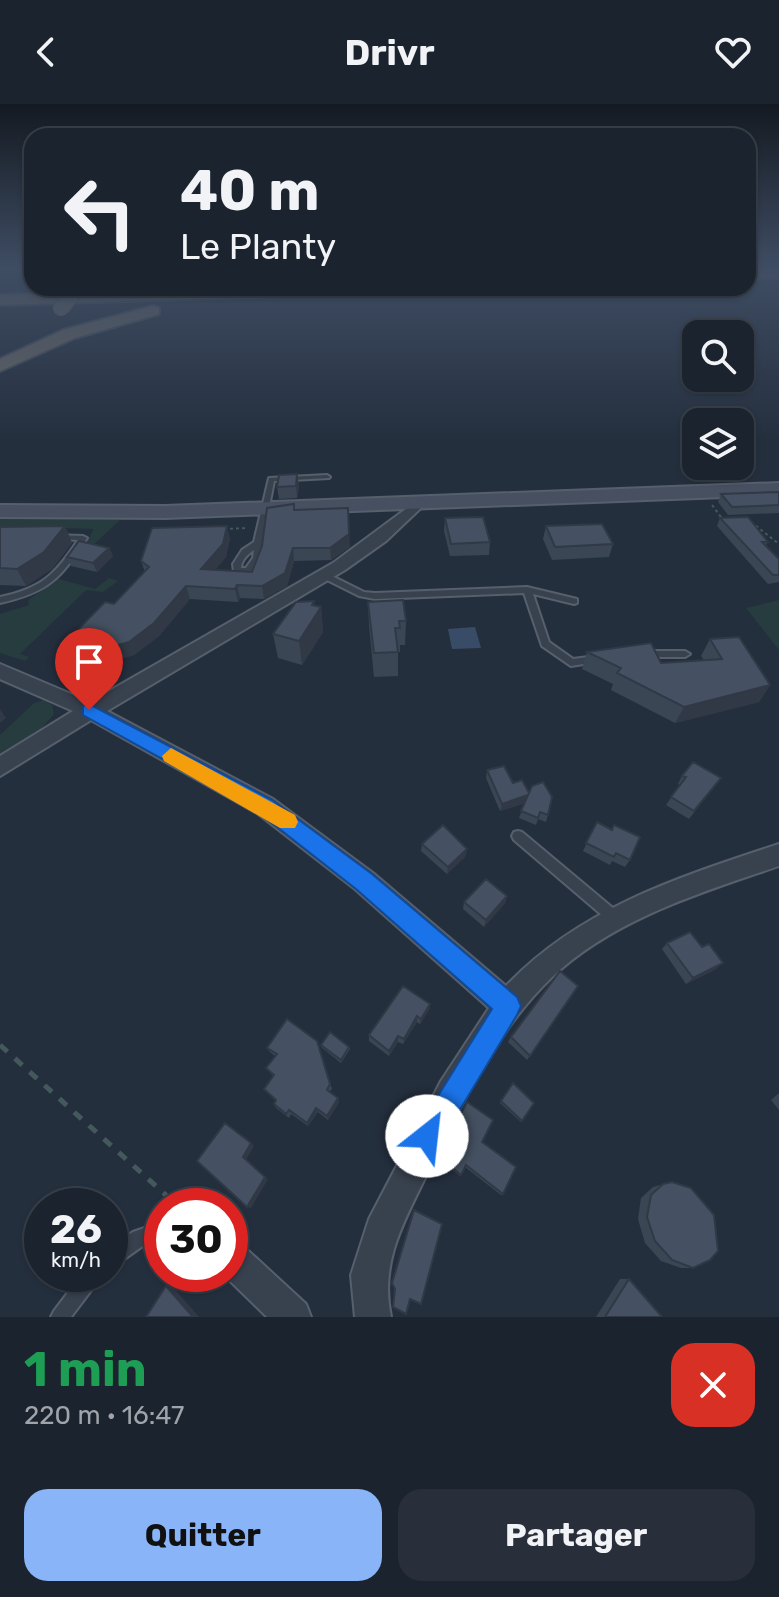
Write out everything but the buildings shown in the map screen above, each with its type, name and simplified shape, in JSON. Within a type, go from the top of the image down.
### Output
[{"type":"highway","points":[[8,350],[40,327]]},
{"type":"highway","points":[[0,366],[69,334],[95,327]]},
{"type":"main road","points":[[0,511],[262,518],[418,504],[779,489]]},
{"type":"street","points":[[0,767],[89,710],[326,576],[406,517],[418,504]]},
{"type":"street","points":[[0,671],[89,710],[265,806],[364,881],[508,1006]]},
{"type":"street","points":[[373,1317],[369,1273],[386,1219],[438,1115],[508,1006],[566,949],[615,918],[702,881],[779,855]]},
{"type":"street","points":[[248,1274],[293,1317]]},
{"type":"lane","points":[[258,543],[271,479],[327,477]]},
{"type":"lane","points":[[0,600],[38,591],[65,565],[83,538],[42,537]]},
{"type":"lane","points":[[326,576],[362,594],[375,596],[527,590],[574,601]]},
{"type":"lane","points":[[527,590],[545,644],[571,663],[610,657]]},
{"type":"lane","points":[[638,654],[685,654]]},
{"type":"lane","points":[[518,836],[615,918]]},
{"type":"lane","points":[[60,1317],[79,1292]]},
{"type":"path","points":[[702,492],[725,521]]},
{"type":"path","points":[[216,529],[262,518]]},
{"type":"path","points":[[749,521],[779,544]]},
{"type":"path","points":[[0,1045],[158,1188]]},
{"type":"green space","points":[[0,516],[120,520],[74,563],[94,529],[5,526],[0,531]]},
{"type":"green space","points":[[109,578],[118,581],[103,592],[86,590],[20,654],[29,657],[25,661],[0,653],[0,614],[29,605],[28,600],[59,579],[95,589]]},
{"type":"green space","points":[[779,600],[779,650],[746,608]]},
{"type":"green space","points":[[44,700],[52,705],[54,714],[34,737],[0,759],[0,735],[34,703]]},
{"type":"water","points":[[475,627],[481,648],[452,649],[448,629]]},
{"type":"slow traffic","points":[[171,756],[265,806],[287,822]]},
{"type":"route","points":[[89,710],[265,806],[315,841],[508,1006],[427,1136]]}]
